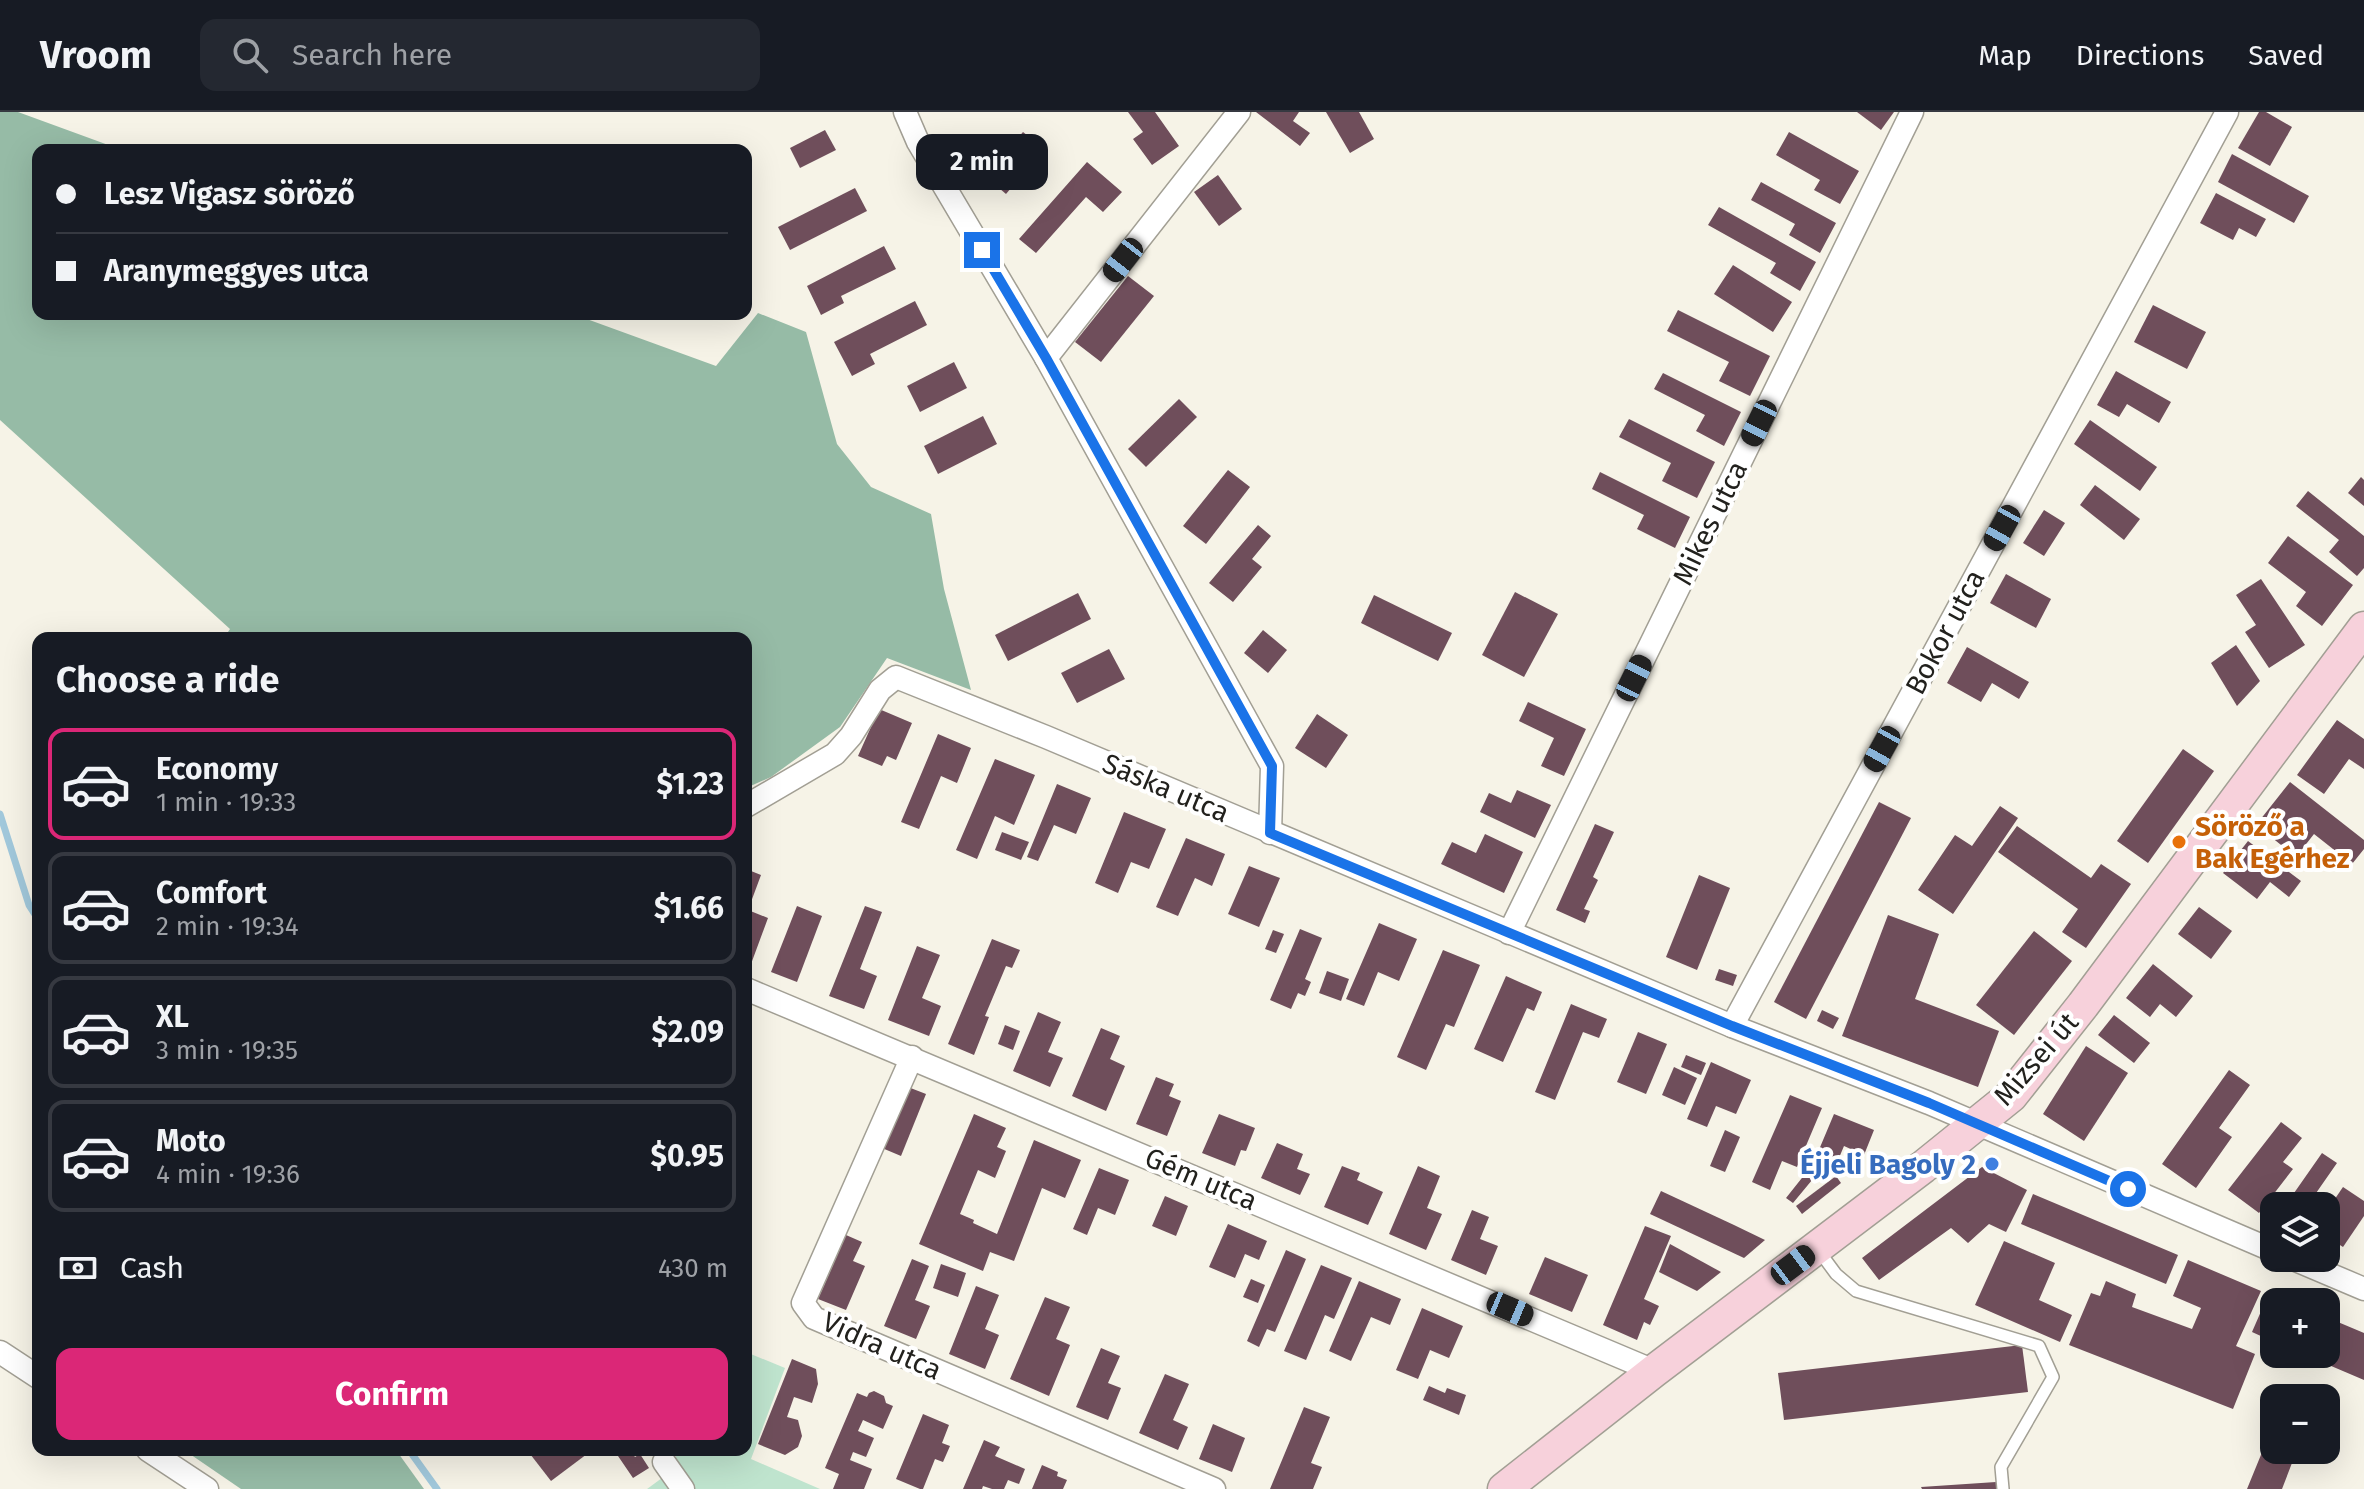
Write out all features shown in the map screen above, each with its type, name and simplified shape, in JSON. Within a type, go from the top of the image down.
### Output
[{"type":"main road","name":"Mizsei út","points":[[1504,1489],[2011,1096],[2363,633]]},
{"type":"street","points":[[905,112],[918,142],[1046,358],[1272,766],[1270,833]]},
{"type":"street","points":[[1046,358],[1239,112]]},
{"type":"street","name":"Mikes utca","points":[[1509,933],[1912,112]]},
{"type":"street","name":"Bokor utca","points":[[1732,1026],[2227,112]]},
{"type":"street","name":"Sáska utca","points":[[752,802],[835,754],[851,736],[880,690],[896,677],[1046,737],[1732,1026],[1929,1103],[2260,1245]]},
{"type":"street","name":"Gém utca","points":[[752,991],[1654,1371]]},
{"type":"street","name":"Vidra utca","points":[[912,1057],[803,1303],[814,1318],[1214,1489]]},
{"type":"street","points":[[2324,1272],[2364,1289]]},
{"type":"street","points":[[0,1352],[32,1373]]},
{"type":"street","points":[[157,1456],[207,1489]]},
{"type":"street","points":[[664,1462],[683,1489]]},
{"type":"lane","points":[[1816,1248],[1836,1274],[1856,1291],[2039,1346],[2053,1377],[2001,1467],[2003,1489]]},
{"type":"green space","points":[[0,112],[18,112],[106,144],[32,144],[32,320],[590,320],[716,366],[758,313],[806,332],[837,444],[871,487],[931,514],[944,589],[971,690],[887,658],[840,727],[771,777],[752,785],[752,632],[228,632],[230,629],[0,420]]},
{"type":"green space","points":[[752,1354],[785,1368],[751,1459],[820,1489],[647,1489],[662,1478],[676,1456],[752,1456]]},
{"type":"green space","points":[[193,1456],[400,1456],[424,1489],[241,1489]]},
{"type":"building","points":[[1128,112],[1155,112],[1179,146],[1152,165],[1133,139],[1143,132]]},
{"type":"building","points":[[1256,112],[1299,112],[1293,121],[1310,133],[1300,146]]},
{"type":"building","points":[[1326,112],[1359,112],[1374,139],[1350,153]]},
{"type":"building","points":[[1857,112],[1894,112],[1881,130]]},
{"type":"building","points":[[2259,112],[2266,112],[2292,127],[2270,166],[2238,148]]},
{"type":"building","points":[[825,130],[836,150],[800,168],[790,148]]},
{"type":"building","points":[[1023,132],[1044,149],[1006,194],[985,176]]},
{"type":"building","points":[[1789,132],[1859,171],[1840,204],[1814,190],[1820,180],[1776,155]]},
{"type":"building","points":[[2232,154],[2309,196],[2294,223],[2218,182]]},
{"type":"building","points":[[1087,162],[1122,192],[1103,212],[1086,197],[1036,253],[1019,239]]},
{"type":"building","points":[[1218,175],[1242,209],[1219,226],[1194,192]]},
{"type":"building","points":[[1761,182],[1836,223],[1820,253],[1789,235],[1795,224],[1751,200]]},
{"type":"building","points":[[855,188],[867,211],[790,250],[778,227]]},
{"type":"building","points":[[2216,193],[2266,219],[2256,237],[2239,228],[2233,240],[2200,223]]},
{"type":"building","points":[[1719,207],[1816,262],[1800,291],[1770,273],[1776,263],[1708,225]]},
{"type":"building","points":[[884,246],[896,269],[841,296],[844,303],[821,315],[807,286]]},
{"type":"building","points":[[1733,265],[1792,302],[1773,332],[1714,294]]},
{"type":"building","points":[[1128,276],[1154,296],[1101,362],[1075,342]]},
{"type":"building","points":[[915,301],[927,325],[870,354],[875,364],[852,376],[834,342]]},
{"type":"building","points":[[2153,305],[2206,332],[2187,369],[2134,342]]},
{"type":"building","points":[[1678,310],[1770,356],[1750,396],[1719,381],[1729,362],[1667,331]]},
{"type":"building","points":[[954,362],[967,388],[920,412],[907,386]]},
{"type":"building","points":[[2116,371],[2171,402],[2159,423],[2127,404],[2119,417],[2097,405]]},
{"type":"building","points":[[1663,373],[1741,412],[1724,446],[1696,431],[1705,415],[1654,389]]},
{"type":"building","points":[[1179,399],[1197,417],[1146,467],[1128,449]]},
{"type":"building","points":[[983,416],[997,444],[938,474],[924,446]]},
{"type":"building","points":[[1629,419],[1715,462],[1697,498],[1662,481],[1671,463],[1619,437]]},
{"type":"building","points":[[2090,420],[2157,467],[2140,491],[2074,444]]},
{"type":"building","points":[[1228,470],[1250,487],[1206,544],[1183,526]]},
{"type":"building","points":[[1600,472],[1690,517],[1675,548],[1637,529],[1644,515],[1592,489]]},
{"type":"building","points":[[2361,477],[2364,480],[2364,506],[2348,493]]},
{"type":"building","points":[[2095,485],[2140,519],[2124,540],[2080,505]]},
{"type":"building","points":[[2308,491],[2364,536],[2364,568],[2357,576],[2329,552],[2339,540],[2296,506]]},
{"type":"building","points":[[2044,510],[2065,523],[2044,556],[2023,543]]},
{"type":"building","points":[[1258,525],[1271,536],[1252,559],[1262,567],[1233,602],[1209,583]]},
{"type":"building","points":[[2288,536],[2353,585],[2322,626],[2296,606],[2306,592],[2268,563]]},
{"type":"building","points":[[2006,574],[2051,599],[2036,628],[1990,603]]},
{"type":"building","points":[[2261,579],[2305,645],[2269,668],[2245,632],[2256,625],[2236,595]]},
{"type":"building","points":[[1515,592],[1558,614],[1524,677],[1482,655]]},
{"type":"building","points":[[1078,593],[1091,619],[1008,661],[995,635]]},
{"type":"building","points":[[1374,595],[1452,633],[1438,661],[1361,623]]},
{"type":"building","points":[[1263,630],[1287,650],[1268,673],[1244,653]]},
{"type":"building","points":[[2236,645],[2260,681],[2237,706],[2211,663]]},
{"type":"building","points":[[1967,647],[2029,682],[2019,699],[1992,683],[1981,702],[1947,683]]},
{"type":"building","points":[[1109,649],[1125,679],[1077,703],[1061,673]]},
{"type":"building","points":[[1528,702],[1586,729],[1564,776],[1541,766],[1554,738],[1519,721]]},
{"type":"building","points":[[879,709],[912,723],[896,760],[887,756],[882,766],[858,756]]},
{"type":"building","points":[[1317,714],[1348,735],[1326,768],[1295,748]]},
{"type":"building","points":[[2337,720],[2364,739],[2364,769],[2349,759],[2324,794],[2297,775]]},
{"type":"building","points":[[938,734],[971,748],[957,783],[941,776],[919,829],[901,822]]},
{"type":"building","points":[[2183,749],[2214,771],[2148,863],[2117,841]]},
{"type":"building","points":[[995,759],[1035,775],[1014,825],[995,816],[977,859],[956,850]]},
{"type":"building","points":[[2290,782],[2364,840],[2364,849],[2352,864],[2314,834],[2296,857],[2256,825]]},
{"type":"building","points":[[1057,784],[1091,798],[1076,834],[1054,825],[1038,861],[1027,857]]},
{"type":"building","points":[[1517,790],[1551,805],[1535,838],[1480,812],[1489,793],[1511,803]]},
{"type":"building","points":[[1879,802],[1911,818],[1806,1019],[1774,1002]]},
{"type":"building","points":[[2000,806],[2018,818],[1953,914],[1918,890],[1955,835],[1972,846]]},
{"type":"building","points":[[1124,812],[1166,829],[1149,869],[1131,862],[1118,893],[1095,883]]},
{"type":"building","points":[[1595,824],[1614,832],[1593,877],[1598,880],[1584,909],[1590,911],[1585,923],[1556,910]]},
{"type":"building","points":[[2017,826],[2091,878],[2101,864],[2131,884],[2086,948],[2062,932],[2078,909],[1998,852]]},
{"type":"building","points":[[1002,832],[1029,842],[1021,860],[995,850]]},
{"type":"building","points":[[1485,834],[1523,852],[1504,893],[1441,864],[1452,842],[1476,853]]},
{"type":"building","points":[[1186,838],[1225,854],[1212,886],[1195,878],[1178,916],[1156,907]]},
{"type":"building","points":[[2248,841],[2301,881],[2289,897],[2270,882],[2257,899],[2223,873]]},
{"type":"building","points":[[1249,866],[1280,878],[1259,927],[1228,914]]},
{"type":"building","points":[[752,871],[761,875],[752,899]]},
{"type":"building","points":[[1699,875],[1730,888],[1697,970],[1666,957]]},
{"type":"building","points":[[797,906],[822,916],[797,982],[771,972]]},
{"type":"building","points":[[865,906],[882,912],[860,969],[877,976],[864,1009],[829,996]]},
{"type":"building","points":[[2199,907],[2232,931],[2211,959],[2178,934]]},
{"type":"building","points":[[752,912],[768,918],[752,961]]},
{"type":"building","points":[[1888,915],[1939,934],[1915,999],[1999,1031],[1978,1087],[1842,1036]]},
{"type":"building","points":[[1379,923],[1417,939],[1399,981],[1378,972],[1364,1006],[1346,999]]},
{"type":"building","points":[[1300,929],[1322,938],[1305,979],[1311,982],[1305,996],[1298,993],[1291,1009],[1270,1000]]},
{"type":"building","points":[[1273,930],[1284,934],[1276,953],[1265,949]]},
{"type":"building","points":[[2034,931],[2072,961],[2014,1035],[1976,1005]]},
{"type":"building","points":[[992,939],[1020,950],[1012,968],[1006,966],[985,1016],[989,1017],[974,1055],[948,1044]]},
{"type":"building","points":[[917,946],[940,955],[922,998],[941,1006],[929,1036],[888,1020]]},
{"type":"building","points":[[1443,950],[1480,965],[1454,1027],[1446,1024],[1426,1070],[1397,1057]]},
{"type":"building","points":[[2153,964],[2193,996],[2176,1017],[2160,1004],[2150,1017],[2126,998]]},
{"type":"building","points":[[1719,969],[1737,975],[1733,986],[1715,980]]},
{"type":"building","points":[[1327,971],[1349,979],[1341,1001],[1319,993]]},
{"type":"building","points":[[1506,976],[1542,992],[1534,1011],[1527,1008],[1503,1062],[1474,1049]]},
{"type":"building","points":[[1571,1004],[1607,1019],[1599,1038],[1583,1032],[1555,1100],[1535,1092]]},
{"type":"building","points":[[1822,1010],[1839,1018],[1833,1029],[1817,1021]]},
{"type":"building","points":[[1038,1012],[1061,1022],[1048,1052],[1063,1058],[1050,1087],[1013,1071]]},
{"type":"building","points":[[2114,1015],[2150,1043],[2134,1063],[2098,1035]]},
{"type":"building","points":[[1005,1025],[1020,1031],[1013,1050],[998,1044]]},
{"type":"building","points":[[1101,1028],[1120,1036],[1110,1059],[1125,1066],[1106,1111],[1072,1096]]},
{"type":"building","points":[[1638,1032],[1667,1044],[1646,1094],[1617,1082]]},
{"type":"building","points":[[2086,1046],[2128,1073],[2084,1141],[2043,1114]]},
{"type":"building","points":[[1686,1055],[1706,1063],[1701,1075],[1681,1067]]},
{"type":"building","points":[[1711,1062],[1751,1080],[1736,1114],[1716,1106],[1707,1127],[1687,1119]]},
{"type":"building","points":[[1674,1067],[1697,1078],[1685,1105],[1662,1095]]},
{"type":"building","points":[[2229,1070],[2250,1085],[2219,1128],[2232,1137],[2196,1188],[2162,1164]]},
{"type":"building","points":[[1156,1077],[1174,1084],[1169,1096],[1181,1101],[1167,1136],[1136,1124]]},
{"type":"building","points":[[908,1087],[926,1094],[901,1156],[882,1148]]},
{"type":"building","points":[[1790,1095],[1822,1108],[1797,1167],[1782,1161],[1770,1190],[1752,1182]]},
{"type":"building","points":[[974,1114],[1006,1128],[997,1147],[1006,1151],[995,1178],[978,1170],[960,1214],[997,1234],[1034,1140],[1081,1160],[1065,1198],[1042,1188],[1014,1261],[990,1252],[983,1271],[919,1244]]},
{"type":"building","points":[[1219,1114],[1255,1128],[1246,1151],[1241,1150],[1235,1166],[1202,1153]]},
{"type":"building","points":[[1834,1114],[1874,1130],[1864,1155],[1844,1146],[1833,1172],[1822,1168],[1793,1203],[1786,1198],[1813,1164]]},
{"type":"building","points":[[2281,1122],[2302,1138],[2283,1162],[2293,1169],[2275,1192],[2260,1192],[2259,1213],[2228,1190]]},
{"type":"building","points":[[1725,1130],[1740,1137],[1725,1172],[1710,1166]]},
{"type":"building","points":[[1277,1143],[1303,1154],[1297,1169],[1310,1174],[1300,1195],[1261,1178]]},
{"type":"building","points":[[2322,1153],[2337,1163],[2317,1192],[2295,1192]]},
{"type":"building","points":[[1342,1166],[1360,1173],[1357,1180],[1383,1192],[1368,1225],[1324,1207]]},
{"type":"building","points":[[1418,1166],[1440,1176],[1427,1208],[1442,1214],[1426,1250],[1389,1234]]},
{"type":"building","points":[[1982,1167],[2027,1190],[2006,1232],[1989,1224],[1968,1243],[1951,1228],[1879,1280],[1862,1258]]},
{"type":"building","points":[[1099,1168],[1129,1180],[1115,1215],[1098,1208],[1087,1235],[1073,1229]]},
{"type":"building","points":[[1836,1176],[1841,1183],[1802,1214],[1796,1206]]},
{"type":"building","points":[[2343,1187],[2364,1201],[2364,1216],[2343,1247],[2340,1245],[2340,1192]]},
{"type":"building","points":[[1661,1191],[1765,1240],[1744,1258],[1650,1214]]},
{"type":"building","points":[[2033,1194],[2178,1255],[2166,1284],[2021,1224]]},
{"type":"building","points":[[1165,1196],[1188,1206],[1176,1236],[1152,1226]]},
{"type":"building","points":[[1472,1210],[1489,1217],[1480,1239],[1498,1246],[1486,1275],[1451,1260]]},
{"type":"building","points":[[1228,1224],[1267,1241],[1259,1260],[1245,1254],[1235,1278],[1209,1267]]},
{"type":"building","points":[[1645,1226],[1671,1236],[1644,1299],[1659,1306],[1650,1325],[1644,1322],[1637,1340],[1603,1325]]},
{"type":"building","points":[[846,1235],[862,1242],[853,1261],[865,1266],[846,1310],[818,1299]]},
{"type":"building","points":[[2004,1241],[2055,1263],[2039,1300],[2072,1315],[2060,1342],[1975,1305]]},
{"type":"building","points":[[1670,1244],[1721,1272],[1697,1291],[1659,1272]]},
{"type":"building","points":[[1286,1250],[1306,1259],[1275,1332],[1267,1329],[1259,1347],[1247,1341]]},
{"type":"building","points":[[1545,1257],[1588,1275],[1572,1312],[1529,1294]]},
{"type":"building","points":[[912,1259],[929,1266],[915,1300],[930,1306],[916,1339],[884,1326]]},
{"type":"building","points":[[2188,1260],[2260,1291],[2236,1346],[2255,1354],[2233,1409],[2069,1345],[2091,1293],[2100,1296],[2106,1281],[2136,1294],[2132,1307],[2192,1329],[2201,1308],[2173,1296]]},
{"type":"building","points":[[941,1264],[966,1273],[958,1297],[933,1288]]},
{"type":"building","points":[[1321,1265],[1352,1278],[1334,1319],[1325,1315],[1306,1360],[1284,1351]]},
{"type":"building","points":[[1251,1279],[1265,1285],[1258,1303],[1243,1297]]},
{"type":"building","points":[[1359,1281],[1401,1299],[1390,1325],[1371,1317],[1351,1361],[1329,1351]]},
{"type":"building","points":[[976,1286],[999,1295],[985,1329],[999,1335],[985,1369],[949,1354]]},
{"type":"building","points":[[1045,1297],[1070,1307],[1056,1339],[1070,1345],[1049,1396],[1010,1379]]},
{"type":"building","points":[[1422,1308],[1463,1326],[1449,1358],[1430,1350],[1418,1379],[1396,1370]]},
{"type":"building","points":[[2260,1314],[2260,1336],[2252,1332]]},
{"type":"building","points":[[2340,1323],[2364,1333],[2364,1380],[2336,1368],[2340,1368]]},
{"type":"building","points":[[2022,1345],[2028,1392],[1784,1420],[1778,1373]]},
{"type":"building","points":[[1101,1348],[1120,1356],[1108,1383],[1121,1388],[1108,1420],[1076,1407]]},
{"type":"building","points":[[792,1359],[816,1369],[818,1384],[812,1403],[794,1397],[787,1417],[798,1420],[802,1436],[798,1447],[785,1455],[758,1444]]},
{"type":"building","points":[[1165,1374],[1189,1384],[1173,1420],[1188,1427],[1178,1450],[1139,1433]]},
{"type":"building","points":[[1429,1386],[1445,1393],[1447,1388],[1466,1395],[1459,1415],[1423,1400]]},
{"type":"building","points":[[874,1391],[893,1406],[883,1429],[863,1420],[858,1431],[874,1438],[866,1457],[853,1452],[850,1460],[872,1469],[864,1489],[833,1489],[839,1474],[825,1468],[857,1393],[867,1397]]},
{"type":"building","points":[[1304,1407],[1330,1417],[1311,1463],[1322,1467],[1313,1489],[1270,1489]]},
{"type":"building","points":[[923,1414],[949,1425],[942,1443],[950,1446],[943,1462],[935,1459],[923,1489],[920,1489],[896,1479]]},
{"type":"building","points":[[1213,1424],[1245,1438],[1232,1472],[1199,1459]]},
{"type":"building","points":[[984,1440],[1000,1447],[995,1456],[1025,1469],[1019,1484],[1008,1480],[1004,1489],[983,1486],[982,1489],[963,1489]]},
{"type":"building","points":[[532,1456],[584,1456],[551,1481]]},
{"type":"building","points":[[618,1456],[641,1456],[649,1468],[633,1478]]},
{"type":"building","points":[[2260,1457],[2260,1464],[2292,1464],[2282,1489],[2247,1489]]},
{"type":"building","points":[[1042,1465],[1067,1480],[1063,1489],[1032,1489]]},
{"type":"building","points":[[1996,1482],[1996,1489],[1921,1487]]},
{"type":"waterway","points":[[0,814],[32,910]]},
{"type":"waterway","points":[[413,1456],[437,1489]]},
{"type":"place","name":"Söröző a Bak Egérhez","points":[[2179,842]]},
{"type":"place","name":"Éjjeli Bagoly 2","points":[[1992,1164]]},
{"type":"route","points":[[982,250],[1046,358],[1272,766],[1270,833],[1732,1026],[1929,1103],[2128,1189]]}]
